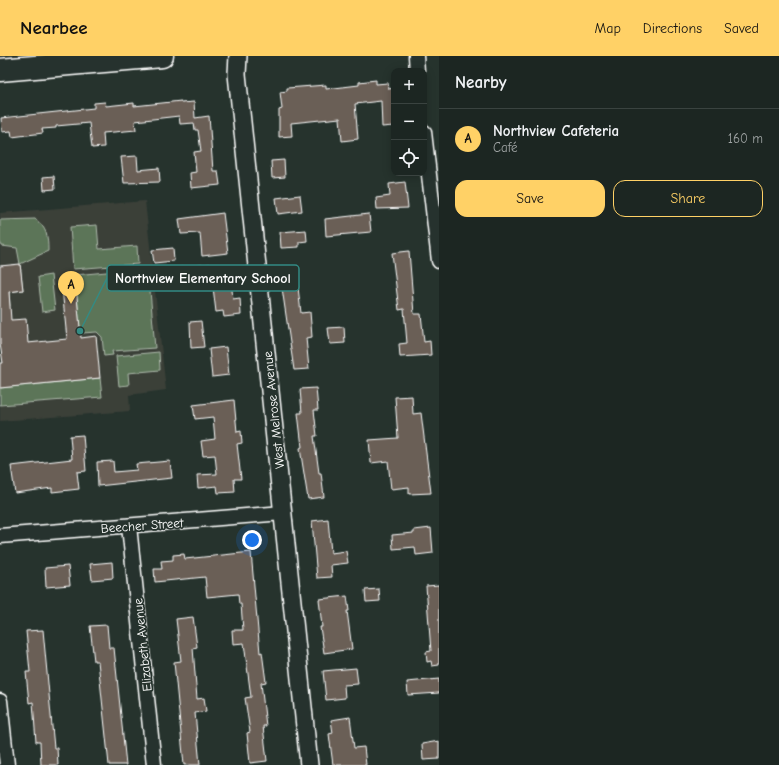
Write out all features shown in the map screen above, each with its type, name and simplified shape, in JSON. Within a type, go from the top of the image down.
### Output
[{"type":"main road","points":[[0,70],[113,58],[162,56]]},
{"type":"street","name":"West Melrose Avenue","points":[[238,56],[237,74],[309,765]]},
{"type":"street","points":[[416,56],[417,68]]},
{"type":"street","points":[[425,140],[439,261]]},
{"type":"street","name":"Beecher Street","points":[[0,536],[283,513]]},
{"type":"street","name":"Elizabeth Avenue","points":[[129,526],[154,765]]},
{"type":"street","points":[[0,701],[7,765]]},
{"type":"shaded area","points":[[145,201],[166,390],[129,395],[130,411],[0,421],[0,213]]},
{"type":"green space","points":[[35,219],[39,222],[46,233],[48,251],[20,264],[17,248],[2,246],[0,242],[0,220]]},
{"type":"green space","points":[[97,225],[99,249],[137,246],[138,264],[73,269],[70,227]]},
{"type":"green space","points":[[20,264],[23,290],[9,292],[10,306],[0,307]]},
{"type":"green space","points":[[148,268],[155,348],[112,351],[113,355],[104,356],[102,337],[97,332],[82,333],[80,330],[75,275]]},
{"type":"green space","points":[[51,275],[55,310],[42,312],[38,277]]},
{"type":"green space","points":[[159,352],[160,370],[128,373],[129,385],[119,386],[116,356]]},
{"type":"green space","points":[[100,378],[102,397],[0,405],[0,388]]},
{"type":"building","points":[[376,80],[376,84],[388,83],[389,89],[391,89],[391,126],[382,127],[381,101],[355,104],[358,139],[342,141],[340,118],[291,123],[292,136],[279,137],[279,110],[282,109],[280,92],[287,91],[287,88],[326,85],[326,89],[359,85],[359,82]]},
{"type":"building","points":[[181,101],[181,103],[194,102],[195,118],[209,116],[213,171],[218,171],[220,185],[191,188],[190,173],[196,172],[194,152],[201,151],[198,130],[195,130],[194,123],[180,124],[179,116],[135,121],[136,130],[103,133],[104,147],[92,148],[89,123],[56,126],[56,128],[42,129],[43,133],[12,137],[11,131],[2,132],[1,118],[94,108],[94,103],[105,102],[106,106],[134,103],[134,106]]},
{"type":"building","points":[[137,156],[138,170],[159,168],[160,182],[124,183],[121,157]]},
{"type":"building","points":[[284,160],[285,177],[272,178],[271,161]]},
{"type":"building","points":[[54,176],[55,189],[44,190],[43,177]]},
{"type":"building","points":[[405,182],[408,208],[377,209],[376,198],[390,196],[389,184]]},
{"type":"building","points":[[300,195],[302,211],[278,214],[276,198]]},
{"type":"building","points":[[223,213],[228,253],[202,256],[200,233],[181,234],[179,219]]},
{"type":"building","points":[[369,214],[371,232],[326,236],[325,219]]},
{"type":"building","points":[[306,230],[307,241],[299,242],[299,247],[281,248],[280,232]]},
{"type":"building","points":[[173,248],[174,261],[154,263],[152,250]]},
{"type":"building","points":[[409,251],[414,314],[421,314],[424,342],[430,341],[431,355],[400,357],[399,344],[407,343],[404,309],[399,310],[392,253]]},
{"type":"building","points":[[20,264],[23,290],[9,292],[11,320],[26,319],[28,343],[67,339],[61,278],[75,276],[81,338],[96,336],[100,378],[0,388],[0,363],[3,363],[0,344],[0,266]]},
{"type":"building","points":[[210,264],[211,275],[177,278],[176,268]]},
{"type":"building","points":[[223,274],[223,282],[231,281],[233,299],[240,298],[241,315],[224,317],[223,311],[216,312],[213,287],[207,288],[206,276]]},
{"type":"building","points":[[297,279],[301,313],[310,312],[312,337],[306,338],[309,369],[294,370],[281,281]]},
{"type":"building","points":[[201,321],[204,347],[191,348],[190,322]]},
{"type":"building","points":[[344,327],[345,343],[330,344],[328,328]]},
{"type":"building","points":[[226,347],[229,375],[212,377],[209,349]]},
{"type":"building","points":[[316,388],[318,410],[314,410],[317,436],[314,436],[324,497],[308,499],[300,448],[302,447],[298,413],[302,413],[300,389]]},
{"type":"building","points":[[412,396],[413,414],[421,413],[431,493],[409,494],[409,487],[391,489],[388,461],[371,463],[369,440],[398,438],[395,397]]},
{"type":"building","points":[[234,400],[237,432],[241,431],[242,443],[237,444],[241,479],[234,479],[235,492],[218,493],[217,486],[198,488],[197,475],[217,474],[215,455],[203,456],[201,441],[215,439],[213,417],[195,419],[193,405]]},
{"type":"building","points":[[83,435],[86,471],[77,472],[79,489],[52,492],[52,488],[15,493],[11,466],[72,459],[70,436]]},
{"type":"building","points":[[113,461],[114,472],[137,470],[136,464],[170,461],[172,478],[98,486],[97,462]]},
{"type":"building","points":[[328,519],[331,553],[346,551],[348,563],[331,565],[332,577],[317,578],[312,521]]},
{"type":"building","points":[[431,528],[433,553],[416,555],[415,547],[393,549],[392,535],[414,533],[414,530]]},
{"type":"building","points":[[251,552],[260,653],[262,652],[266,682],[261,683],[266,726],[263,726],[267,761],[250,763],[247,733],[250,732],[245,698],[251,697],[244,643],[233,644],[232,630],[243,630],[241,604],[239,604],[238,594],[207,597],[205,577],[155,582],[154,569],[162,569],[161,561],[173,560],[173,555],[184,554],[185,559]]},
{"type":"building","points":[[112,562],[113,578],[92,580],[90,564]]},
{"type":"building","points":[[68,566],[70,585],[46,587],[45,568]]},
{"type":"building","points":[[439,585],[439,665],[432,666],[431,661],[427,662],[426,652],[431,651],[426,586]]},
{"type":"building","points":[[379,589],[380,601],[366,602],[365,590]]},
{"type":"building","points":[[347,596],[349,611],[347,611],[352,649],[324,653],[320,627],[322,627],[319,599]]},
{"type":"building","points":[[193,617],[197,647],[193,648],[197,699],[204,698],[206,711],[195,713],[200,765],[184,765],[174,662],[181,661],[176,619]]},
{"type":"building","points":[[107,625],[109,648],[114,648],[126,765],[109,765],[98,661],[94,661],[90,626]]},
{"type":"building","points":[[43,630],[54,748],[57,748],[58,765],[41,765],[40,742],[36,742],[33,702],[29,703],[26,672],[30,672],[26,631]]},
{"type":"building","points":[[356,668],[358,684],[344,685],[345,698],[326,700],[323,671]]},
{"type":"building","points":[[439,679],[439,693],[408,695],[407,682]]},
{"type":"building","points":[[350,717],[354,748],[364,747],[366,765],[333,765],[329,734],[333,733],[331,720]]},
{"type":"building","points":[[439,741],[439,759],[423,760],[422,744]]},
{"type":"place","name":"Northview Cafeteria","points":[[71,304]]},
{"type":"place","name":"Northview Elementary School","points":[[80,331]]}]
